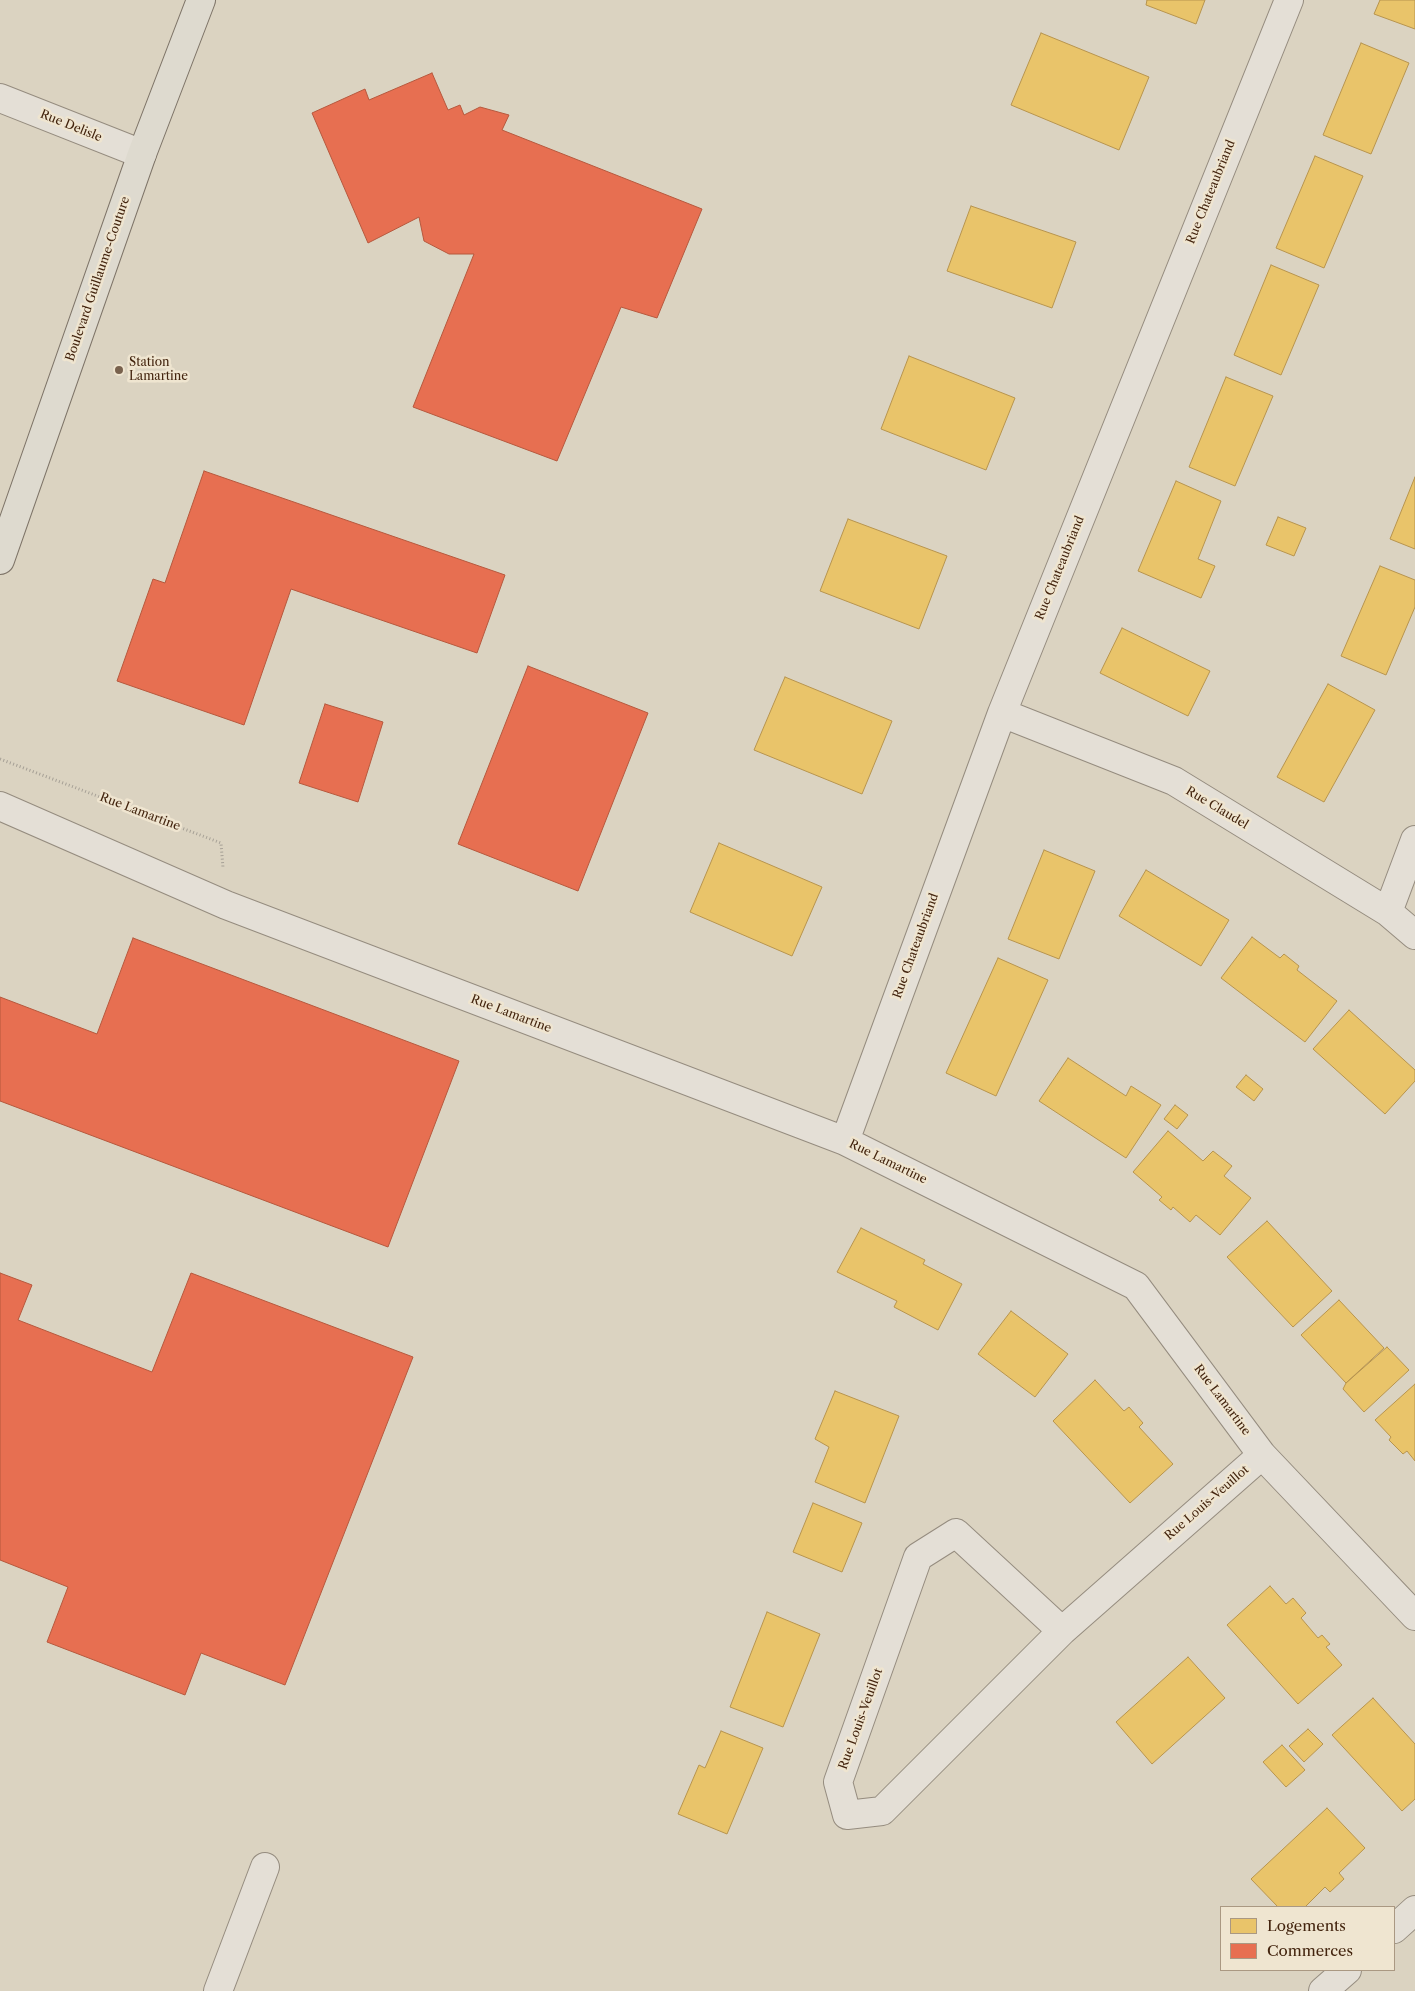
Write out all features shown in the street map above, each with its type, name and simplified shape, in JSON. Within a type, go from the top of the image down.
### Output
[{"type":"main road","name":"Boulevard Guillaume-Couture","points":[[0,560],[142,154],[201,0]]},
{"type":"street","name":"Rue Chateaubriand","points":[[845,1141],[1002,713],[1289,0]]},
{"type":"street","name":"Rue Delisle","points":[[0,98],[142,154]]},
{"type":"street","name":"Rue Claudel","points":[[1002,713],[1174,781],[1388,912],[1415,934]]},
{"type":"street","name":"Rue Lamartine","points":[[0,806],[226,905],[845,1141],[1136,1286],[1262,1454],[1415,1616]]},
{"type":"street","points":[[1388,912],[1415,840]]},
{"type":"street","name":"Rue Louis-Veuillot","points":[[1062,1631],[956,1533],[918,1557],[838,1782],[847,1815],[882,1811],[1062,1631],[1262,1454]]},
{"type":"street","points":[[218,1991],[266,1868]]},
{"type":"street","points":[[1395,1928],[1415,1910]]},
{"type":"street","points":[[1323,1991],[1346,1971]]},
{"type":"path","name":"Rue Lamartine","points":[[0,759],[221,843],[226,905]]},
{"type":"building: Logements","points":[[1147,0],[1205,0],[1196,24],[1146,5]]},
{"type":"building: Logements","points":[[1380,0],[1415,0],[1415,29],[1374,14]]},
{"type":"building: Logements","points":[[1041,33],[1149,77],[1119,150],[1011,105]]},
{"type":"building: Logements","points":[[1361,43],[1409,63],[1371,154],[1323,135]]},
{"type":"building: Logements","points":[[1315,156],[1363,176],[1324,268],[1276,248]]},
{"type":"building: Logements","points":[[971,206],[1076,242],[1052,308],[947,271]]},
{"type":"building: Logements","points":[[1271,265],[1319,285],[1281,375],[1234,355]]},
{"type":"building: Logements","points":[[909,356],[1015,398],[986,470],[881,429]]},
{"type":"building: Logements","points":[[1226,377],[1273,396],[1235,486],[1189,467]]},
{"type":"building: Logements","points":[[1415,477],[1415,549],[1390,539]]},
{"type":"building: Logements","points":[[1176,481],[1221,501],[1198,559],[1215,566],[1201,598],[1138,571]]},
{"type":"building: Logements","points":[[1278,517],[1306,528],[1294,556],[1266,545]]},
{"type":"building: Logements","points":[[848,519],[947,556],[919,629],[820,591]]},
{"type":"building: Logements","points":[[1380,566],[1415,580],[1415,607],[1386,675],[1341,656]]},
{"type":"building: Logements","points":[[1122,628],[1210,671],[1188,716],[1100,673]]},
{"type":"building: Logements","points":[[785,677],[892,721],[862,794],[754,750]]},
{"type":"building: Logements","points":[[1328,684],[1375,710],[1324,802],[1277,777]]},
{"type":"building: Logements","points":[[719,843],[822,887],[792,956],[690,912]]},
{"type":"building: Logements","points":[[1044,850],[1095,871],[1059,959],[1008,939]]},
{"type":"building: Logements","points":[[1146,870],[1229,920],[1201,966],[1119,916]]},
{"type":"building: Logements","points":[[1252,937],[1280,958],[1284,954],[1299,966],[1297,970],[1337,1001],[1305,1042],[1221,978]]},
{"type":"building: Logements","points":[[998,958],[1048,980],[996,1096],[946,1073]]},
{"type":"building: Logements","points":[[1349,1010],[1415,1070],[1415,1081],[1385,1114],[1313,1049]]},
{"type":"building: Logements","points":[[1068,1058],[1126,1096],[1131,1086],[1161,1105],[1126,1158],[1039,1101]]},
{"type":"building: Logements","points":[[1246,1075],[1263,1089],[1254,1101],[1236,1087]]},
{"type":"building: Logements","points":[[1175,1105],[1188,1115],[1177,1129],[1164,1119]]},
{"type":"building: Logements","points":[[1168,1131],[1203,1161],[1213,1151],[1232,1166],[1224,1176],[1251,1198],[1220,1235],[1196,1215],[1190,1222],[1173,1207],[1171,1210],[1159,1200],[1162,1197],[1133,1172]]},
{"type":"building: Logements","points":[[1267,1221],[1332,1291],[1293,1327],[1227,1257]]},
{"type":"building: Logements","points":[[861,1228],[925,1260],[923,1264],[962,1284],[938,1330],[894,1307],[897,1301],[837,1272]]},
{"type":"building: Logements","points":[[1339,1300],[1384,1348],[1346,1383],[1301,1335]]},
{"type":"building: Logements","points":[[1011,1311],[1068,1354],[1035,1397],[978,1354]]},
{"type":"building: Logements","points":[[1387,1347],[1409,1370],[1364,1412],[1343,1389],[1346,1383]]},
{"type":"building: Logements","points":[[1095,1380],[1124,1411],[1129,1407],[1143,1423],[1139,1427],[1173,1464],[1130,1503],[1053,1421]]},
{"type":"building: Logements","points":[[1415,1384],[1415,1461],[1407,1451],[1403,1454],[1389,1440],[1391,1437],[1375,1420]]},
{"type":"building: Logements","points":[[835,1391],[899,1416],[865,1503],[815,1482],[829,1447],[815,1439]]},
{"type":"building: Logements","points":[[813,1503],[862,1523],[842,1572],[793,1552]]},
{"type":"building: Logements","points":[[1270,1586],[1286,1604],[1293,1598],[1306,1613],[1301,1618],[1318,1638],[1322,1635],[1330,1644],[1326,1647],[1342,1665],[1298,1704],[1227,1625]]},
{"type":"building: Logements","points":[[767,1612],[820,1634],[783,1727],[730,1707]]},
{"type":"building: Logements","points":[[1188,1657],[1225,1698],[1152,1764],[1116,1722]]},
{"type":"building: Logements","points":[[1373,1698],[1415,1744],[1415,1799],[1402,1811],[1332,1735]]},
{"type":"building: Logements","points":[[1308,1729],[1323,1744],[1304,1762],[1289,1746]]},
{"type":"building: Logements","points":[[721,1731],[763,1748],[727,1834],[678,1814],[699,1765],[705,1768]]},
{"type":"building: Logements","points":[[1282,1745],[1305,1770],[1286,1787],[1263,1762]]},
{"type":"building: Logements","points":[[1327,1808],[1365,1848],[1339,1873],[1344,1879],[1330,1892],[1325,1887],[1306,1906],[1277,1906],[1251,1879]]},
{"type":"building: Commerces","points":[[432,73],[448,110],[460,105],[464,115],[480,107],[509,115],[502,130],[702,209],[657,318],[621,307],[557,461],[413,407],[474,254],[449,254],[424,241],[419,217],[368,243],[312,113],[365,89],[369,100]]},
{"type":"building: Commerces","points":[[204,471],[505,575],[477,653],[291,589],[244,725],[117,681],[153,579],[165,583]]},
{"type":"building: Commerces","points":[[528,666],[648,713],[578,891],[458,844]]},
{"type":"building: Commerces","points":[[325,704],[383,722],[358,802],[299,783]]},
{"type":"building: Commerces","points":[[133,938],[459,1061],[388,1247],[0,1101],[0,997],[97,1034]]},
{"type":"building: Commerces","points":[[0,1273],[32,1285],[18,1320],[152,1372],[191,1273],[413,1357],[285,1685],[201,1653],[185,1695],[47,1642],[68,1587],[0,1560]]},
{"type":"place","name":"Station Lamartine","points":[[119,370]]}]
